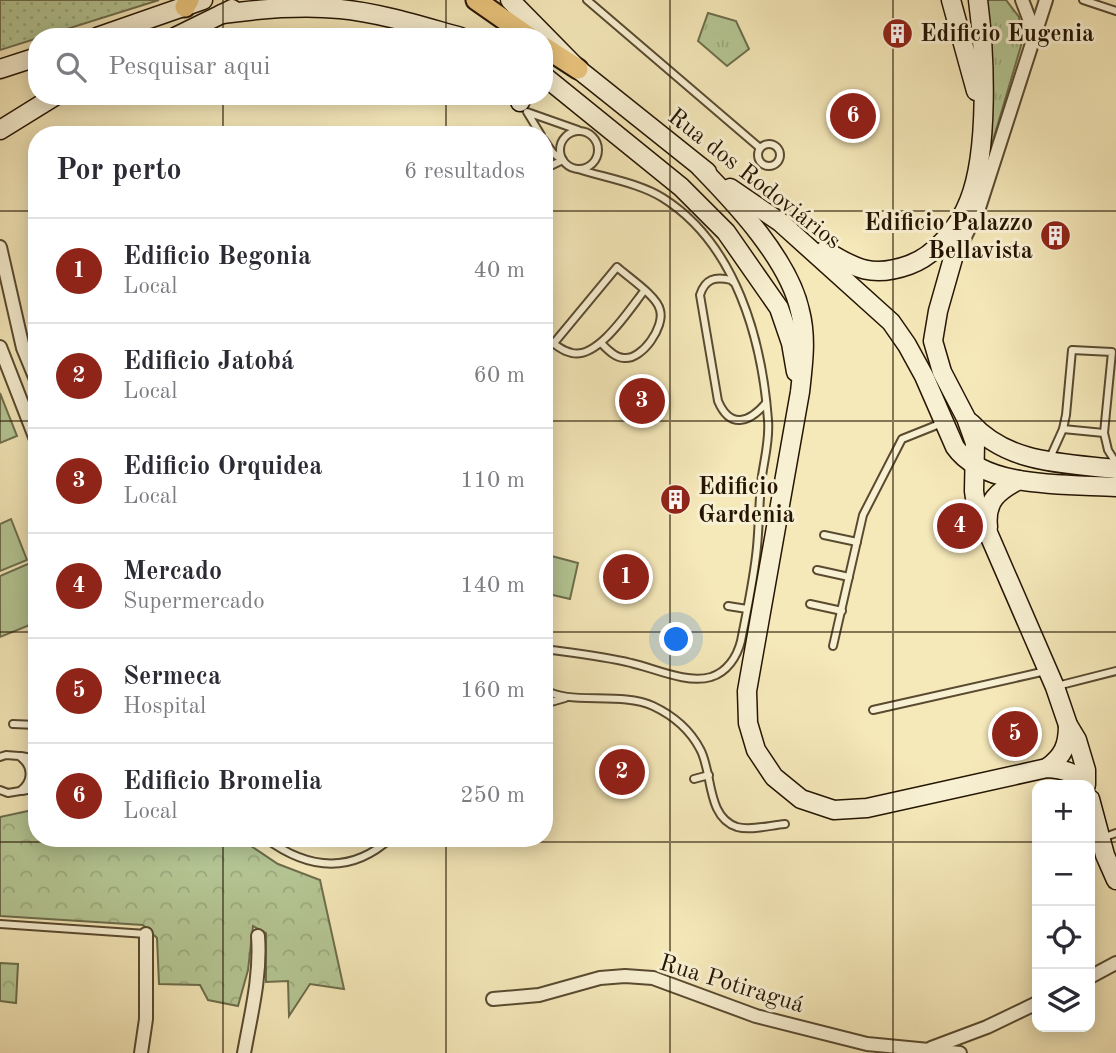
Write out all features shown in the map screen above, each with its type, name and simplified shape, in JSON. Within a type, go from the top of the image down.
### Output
[{"type":"main road","points":[[193,28],[251,0]]},
{"type":"main road","points":[[476,0],[516,28]]},
{"type":"main road","name":"Rua dos Rodoviários","points":[[509,0],[537,28]]},
{"type":"main road","points":[[951,0],[982,111]]},
{"type":"main road","points":[[978,0],[983,64],[978,160],[938,311],[933,341],[942,372],[966,418],[975,443],[976,505],[1068,725],[1077,740],[1086,770],[1086,780]]},
{"type":"main road","points":[[122,28],[192,3]]},
{"type":"main road","points":[[222,14],[289,8],[338,9],[377,14],[428,28]]},
{"type":"main road","name":"Rua dos Rodoviários","points":[[553,44],[578,69],[700,167],[780,222],[891,323],[907,345],[960,454],[974,465]]},
{"type":"main road","points":[[553,53],[578,69]]},
{"type":"main road","points":[[0,69],[28,60]]},
{"type":"main road","points":[[553,85],[696,201],[745,257],[779,308],[785,322],[800,392]]},
{"type":"main road","points":[[2,130],[41,105]]},
{"type":"main road","points":[[604,126],[657,132]]},
{"type":"main road","points":[[700,167],[739,206],[788,278],[800,311],[803,330],[805,354],[800,392],[747,691],[748,723],[756,750],[774,777],[801,799],[834,810],[867,808],[1047,768],[1067,771],[1082,780]]},
{"type":"main road","points":[[780,222],[849,266],[876,272],[900,269],[919,262],[934,252],[947,238],[969,202]]},
{"type":"main road","points":[[966,418],[982,436],[1024,457],[1116,469]]},
{"type":"main road","points":[[974,465],[1003,477],[1019,480],[1116,487]]},
{"type":"main road","points":[[991,541],[987,523],[990,502],[996,494],[1019,480]]},
{"type":"main road","points":[[1047,768],[1065,751],[1068,725]]},
{"type":"main road","points":[[1095,811],[1109,844],[1116,880]]},
{"type":"street","points":[[1022,0],[1035,34]]},
{"type":"street","points":[[954,257],[979,208],[1046,0]]},
{"type":"street","points":[[0,247],[28,360]]},
{"type":"street","points":[[0,347],[28,419]]},
{"type":"street","points":[[141,1053],[146,1019],[146,934]]},
{"type":"street","points":[[244,1053],[258,981],[258,936]]},
{"type":"street","points":[[1095,974],[1116,963]]},
{"type":"street","name":"Rua Potiraguá","points":[[493,999],[538,995],[600,978],[653,978],[756,1016],[867,1044],[960,1053]]},
{"type":"street","points":[[927,1049],[976,1031],[1032,1005]]},
{"type":"lane","points":[[587,0],[760,148]]},
{"type":"lane","points":[[1083,0],[1116,11]]},
{"type":"lane","points":[[524,105],[536,126]]},
{"type":"lane","points":[[528,105],[592,136],[596,141],[597,154],[591,165],[578,169]]},
{"type":"lane","points":[[563,160],[561,143],[569,134],[580,131]]},
{"type":"lane","points":[[553,153],[572,168],[648,190],[665,199],[707,238],[727,264],[761,364],[768,438],[761,483],[757,549],[747,609],[738,654],[722,671],[710,677],[696,678],[630,662],[553,650]]},
{"type":"lane","points":[[553,165],[563,160]]},
{"type":"lane","points":[[601,343],[616,356],[625,359],[639,353],[657,333],[661,311],[657,303],[644,291],[617,268],[554,343],[564,351],[574,354],[593,350],[644,291]]},
{"type":"lane","points":[[739,295],[731,280],[721,278],[711,279],[704,285],[700,295],[718,401],[731,419],[741,420],[758,412],[766,403]]},
{"type":"lane","points":[[1048,461],[1063,429],[1072,350],[1112,352],[1104,433],[1108,450],[1116,463]]},
{"type":"lane","points":[[833,646],[863,515],[902,439],[944,423]]},
{"type":"lane","points":[[1063,429],[1104,433]]},
{"type":"lane","points":[[824,535],[857,542]]},
{"type":"lane","points":[[817,570],[849,577]]},
{"type":"lane","points":[[810,604],[842,611]]},
{"type":"lane","points":[[728,606],[747,609]]},
{"type":"lane","points":[[873,710],[1051,679],[1116,671]]},
{"type":"lane","points":[[553,694],[628,699],[666,713],[690,734],[701,749],[718,811],[725,820],[735,827],[745,828],[785,824]]},
{"type":"lane","points":[[553,701],[566,697]]},
{"type":"lane","points":[[13,724],[28,725]]},
{"type":"lane","points":[[2,756],[28,758]]},
{"type":"lane","points":[[19,756],[28,765]]},
{"type":"lane","points":[[694,779],[709,775]]},
{"type":"lane","points":[[0,790],[17,792],[28,782]]},
{"type":"lane","points":[[0,796],[28,790]]},
{"type":"lane","points":[[277,847],[300,859],[337,864],[371,854],[379,847]]},
{"type":"lane","points":[[0,924],[146,934]]},
{"type":"green space","points":[[0,0],[159,0],[70,28],[28,28],[28,41],[0,50]]},
{"type":"green space","points":[[983,0],[1006,0],[1019,17],[1023,39],[987,161]]},
{"type":"green space","points":[[708,13],[736,21],[749,49],[727,66],[698,41]]},
{"type":"green space","points":[[0,393],[17,436],[0,443]]},
{"type":"green space","points":[[11,519],[27,560],[0,571],[0,524]]},
{"type":"green space","points":[[553,556],[578,563],[570,599],[553,595]]},
{"type":"green space","points":[[28,564],[28,626],[0,637],[0,576]]},
{"type":"green space","points":[[28,811],[28,847],[252,847],[278,864],[320,880],[344,989],[310,984],[289,1016],[288,981],[266,982],[266,933],[253,926],[248,970],[238,1006],[208,1000],[200,985],[159,984],[157,938],[143,925],[0,916],[0,817]]},
{"type":"green space","points":[[0,963],[18,964],[16,1003],[0,1001]]},
{"type":"place","name":"Edificio Eugenia","points":[[897,33]]},
{"type":"place","name":"Edificio Bromelia","points":[[853,116]]},
{"type":"place","name":"Edificio Palazzo Bellavista","points":[[1056,236]]},
{"type":"place","name":"Edificio Orquidea","points":[[642,401]]},
{"type":"place","name":"Edificio Gardenia","points":[[675,500]]},
{"type":"place","name":"Mercado","points":[[960,526]]},
{"type":"place","name":"Edificio Begonia","points":[[626,577]]},
{"type":"place","name":"Sermeca","points":[[1015,734]]},
{"type":"place","name":"Edificio Jatobá","points":[[622,772]]}]
